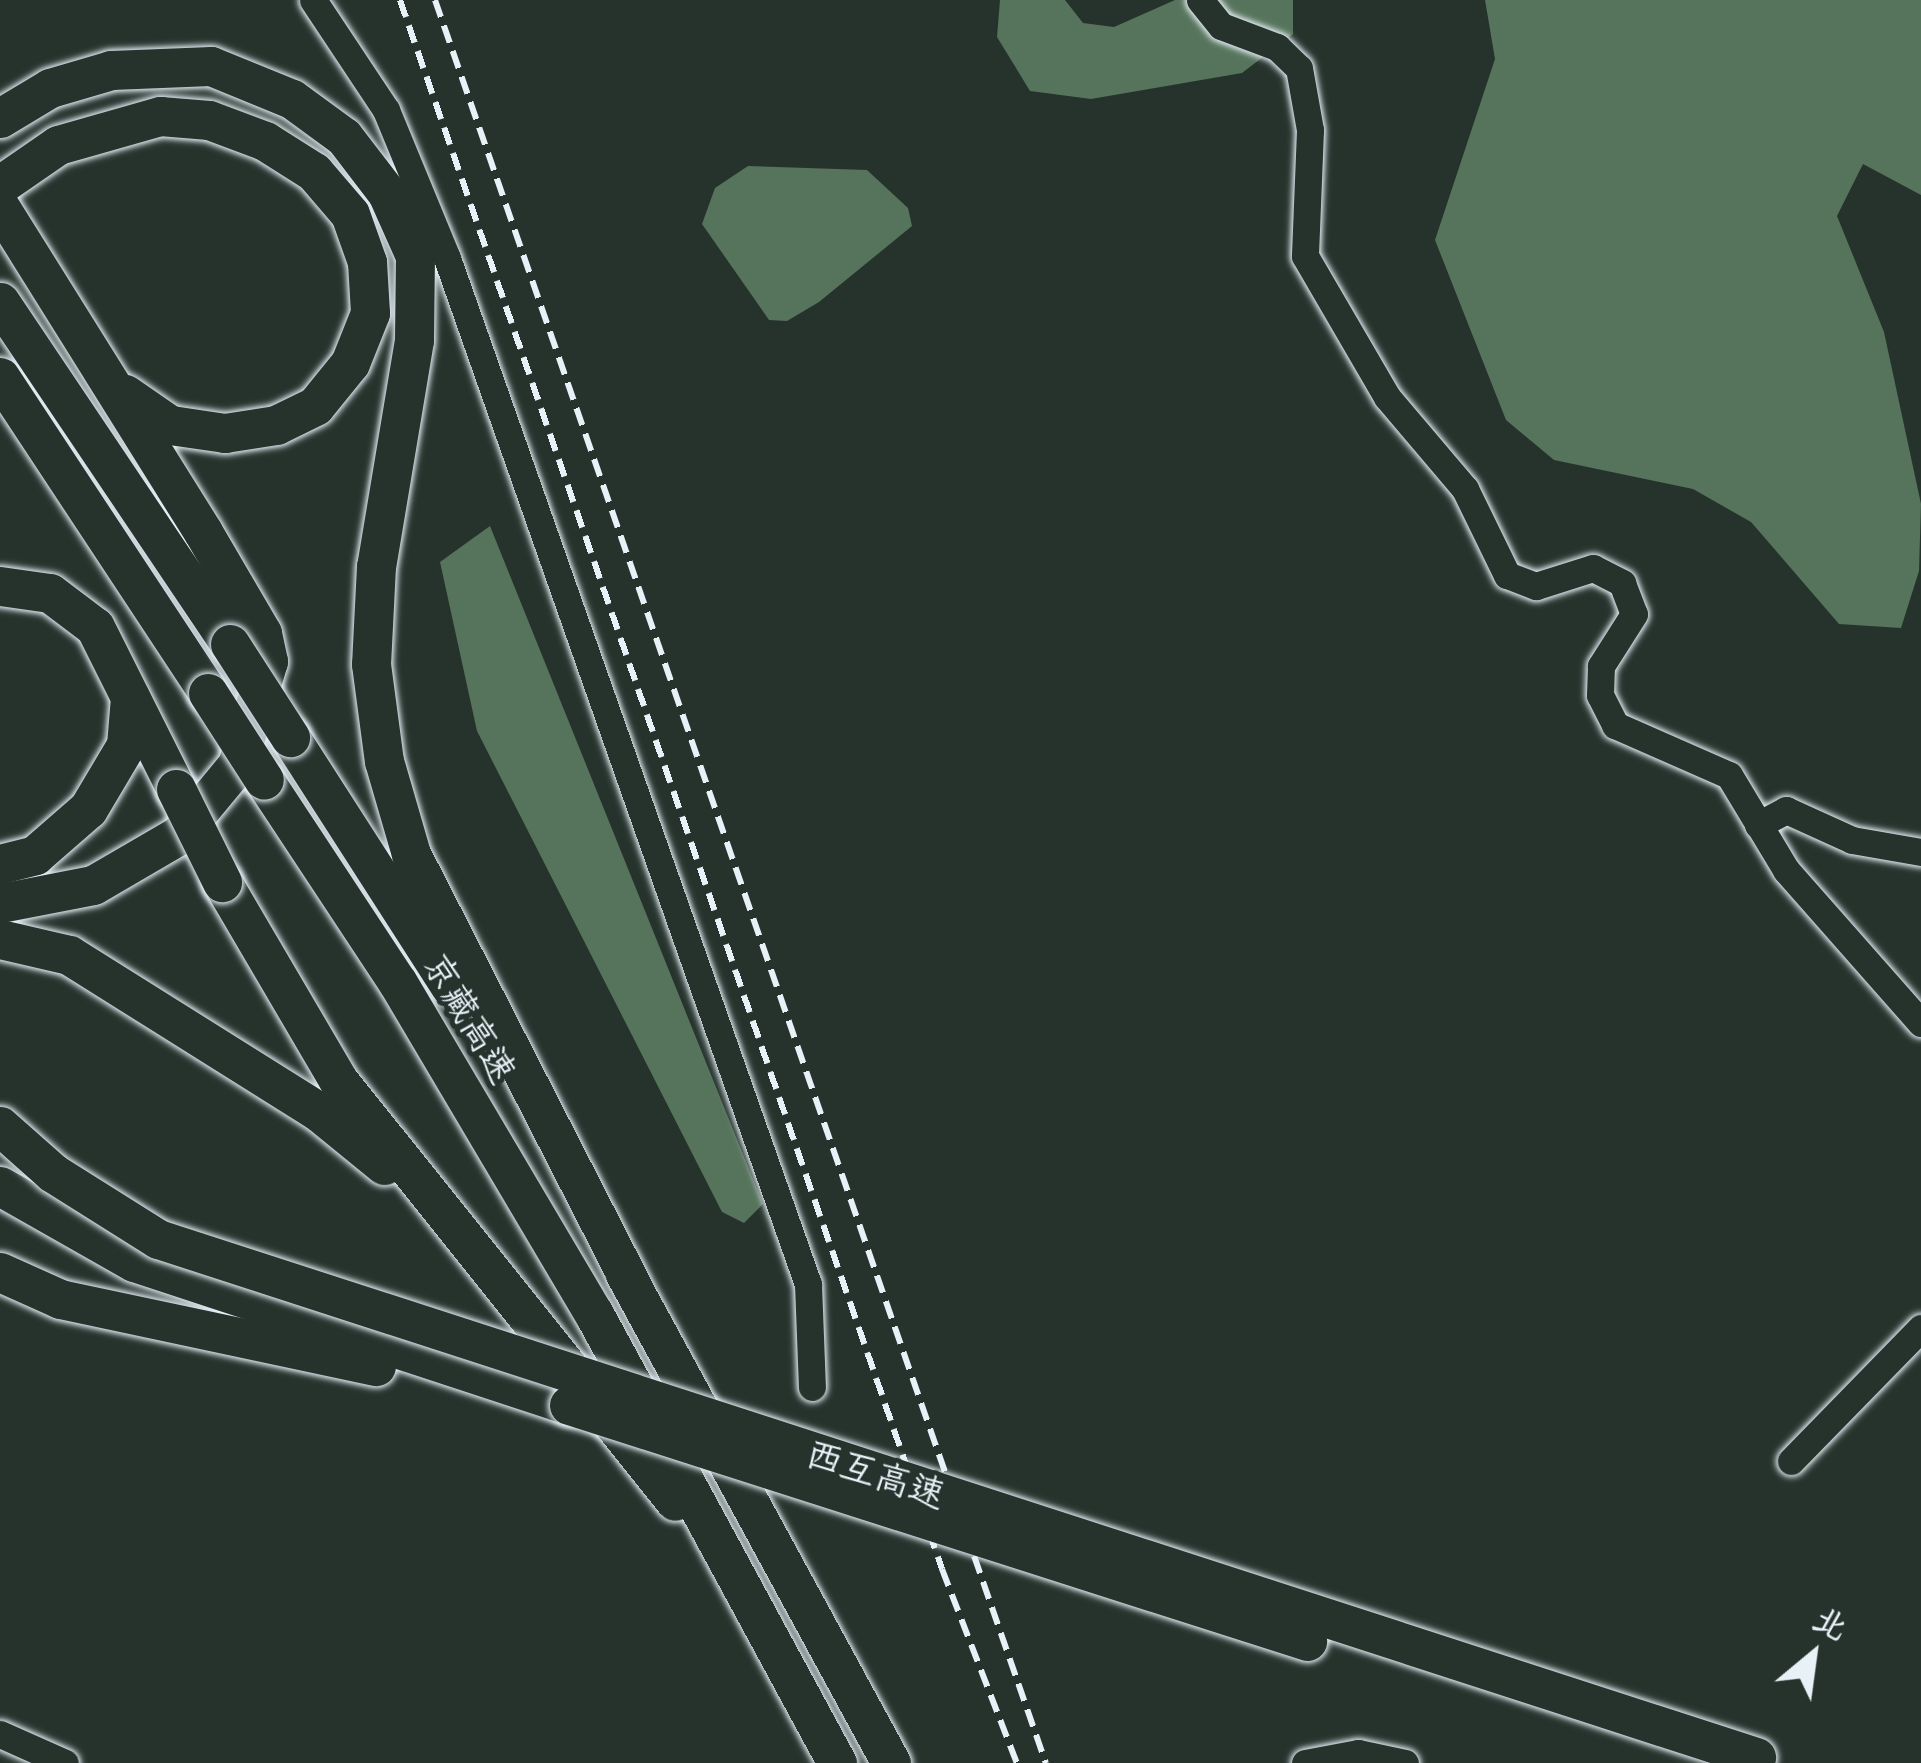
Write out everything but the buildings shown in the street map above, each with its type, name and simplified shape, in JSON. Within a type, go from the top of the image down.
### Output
[{"type":"highway","points":[[0,118],[50,88],[111,70],[211,66],[292,99],[344,137],[387,193],[415,256],[414,340],[385,509],[371,664],[384,761],[411,854],[635,1291]]},
{"type":"highway","points":[[0,151],[32,122],[94,95],[168,83],[242,106],[318,152],[374,230],[392,304],[382,412],[385,509]]},
{"type":"highway","points":[[0,184],[58,145],[160,116],[209,120],[265,141],[314,172],[350,214],[367,262],[370,313],[350,363],[315,406],[276,425],[225,433],[170,425],[139,410],[92,355]]},
{"type":"highway","points":[[0,903],[93,885],[179,835],[237,765],[264,688],[262,633],[9,220]]},
{"type":"highway","name":"京藏高速","points":[[0,302],[290,737],[635,1291],[891,1763]]},
{"type":"highway","name":"京藏高速","points":[[0,377],[398,983],[595,1314],[838,1763]]},
{"type":"highway","points":[[0,586],[50,592],[95,627],[222,882],[338,1081],[737,1578]]},
{"type":"highway","points":[[0,864],[35,855],[88,809],[126,745],[130,692]]},
{"type":"highway","points":[[0,939],[69,955],[319,1112],[425,1193]]},
{"type":"highway","name":"西互高速","points":[[0,1126],[52,1173],[158,1239],[1768,1760]]},
{"type":"highway","points":[[0,1186],[134,1262],[569,1405]]},
{"type":"highway","points":[[0,1272],[40,1292],[569,1405]]},
{"type":"highway","name":"西互高速","points":[[569,1405],[1689,1763]]},
{"type":"street","points":[[313,0],[386,110],[447,258],[808,1284],[812,1387]]},
{"type":"street","points":[[1200,0],[1221,26],[1277,47],[1299,68],[1310,130],[1305,256],[1387,397],[1465,489],[1507,575],[1536,586],[1594,568],[1622,583],[1634,614],[1601,666],[1600,695],[1615,725],[1729,775],[1786,870],[1921,1023]]},
{"type":"street","points":[[1758,825],[1786,810],[1852,840],[1921,852]]},
{"type":"street","points":[[1791,1460],[1921,1328]]},
{"type":"street","points":[[0,1734],[64,1763]]},
{"type":"street","points":[[1305,1763],[1358,1753],[1405,1763]]},
{"type":"green space","points":[[1000,0],[1065,0],[1083,23],[1114,27],[1175,0],[1293,0],[1293,34],[1242,73],[1091,99],[1030,91],[997,37]]},
{"type":"green space","points":[[1485,0],[1921,0],[1921,195],[1863,164],[1837,216],[1884,332],[1921,504],[1919,571],[1901,628],[1839,624],[1751,522],[1693,489],[1554,460],[1506,420],[1435,240],[1495,59]]},
{"type":"green space","points":[[748,166],[867,170],[908,208],[912,226],[819,302],[787,321],[769,320],[702,224],[715,188]]},
{"type":"green space","points":[[490,526],[763,1204],[744,1223],[722,1212],[477,731],[440,562]]},
{"type":"railway","points":[[400,0],[942,1569],[1017,1763]]},
{"type":"railway","points":[[435,0],[1046,1763]]}]
